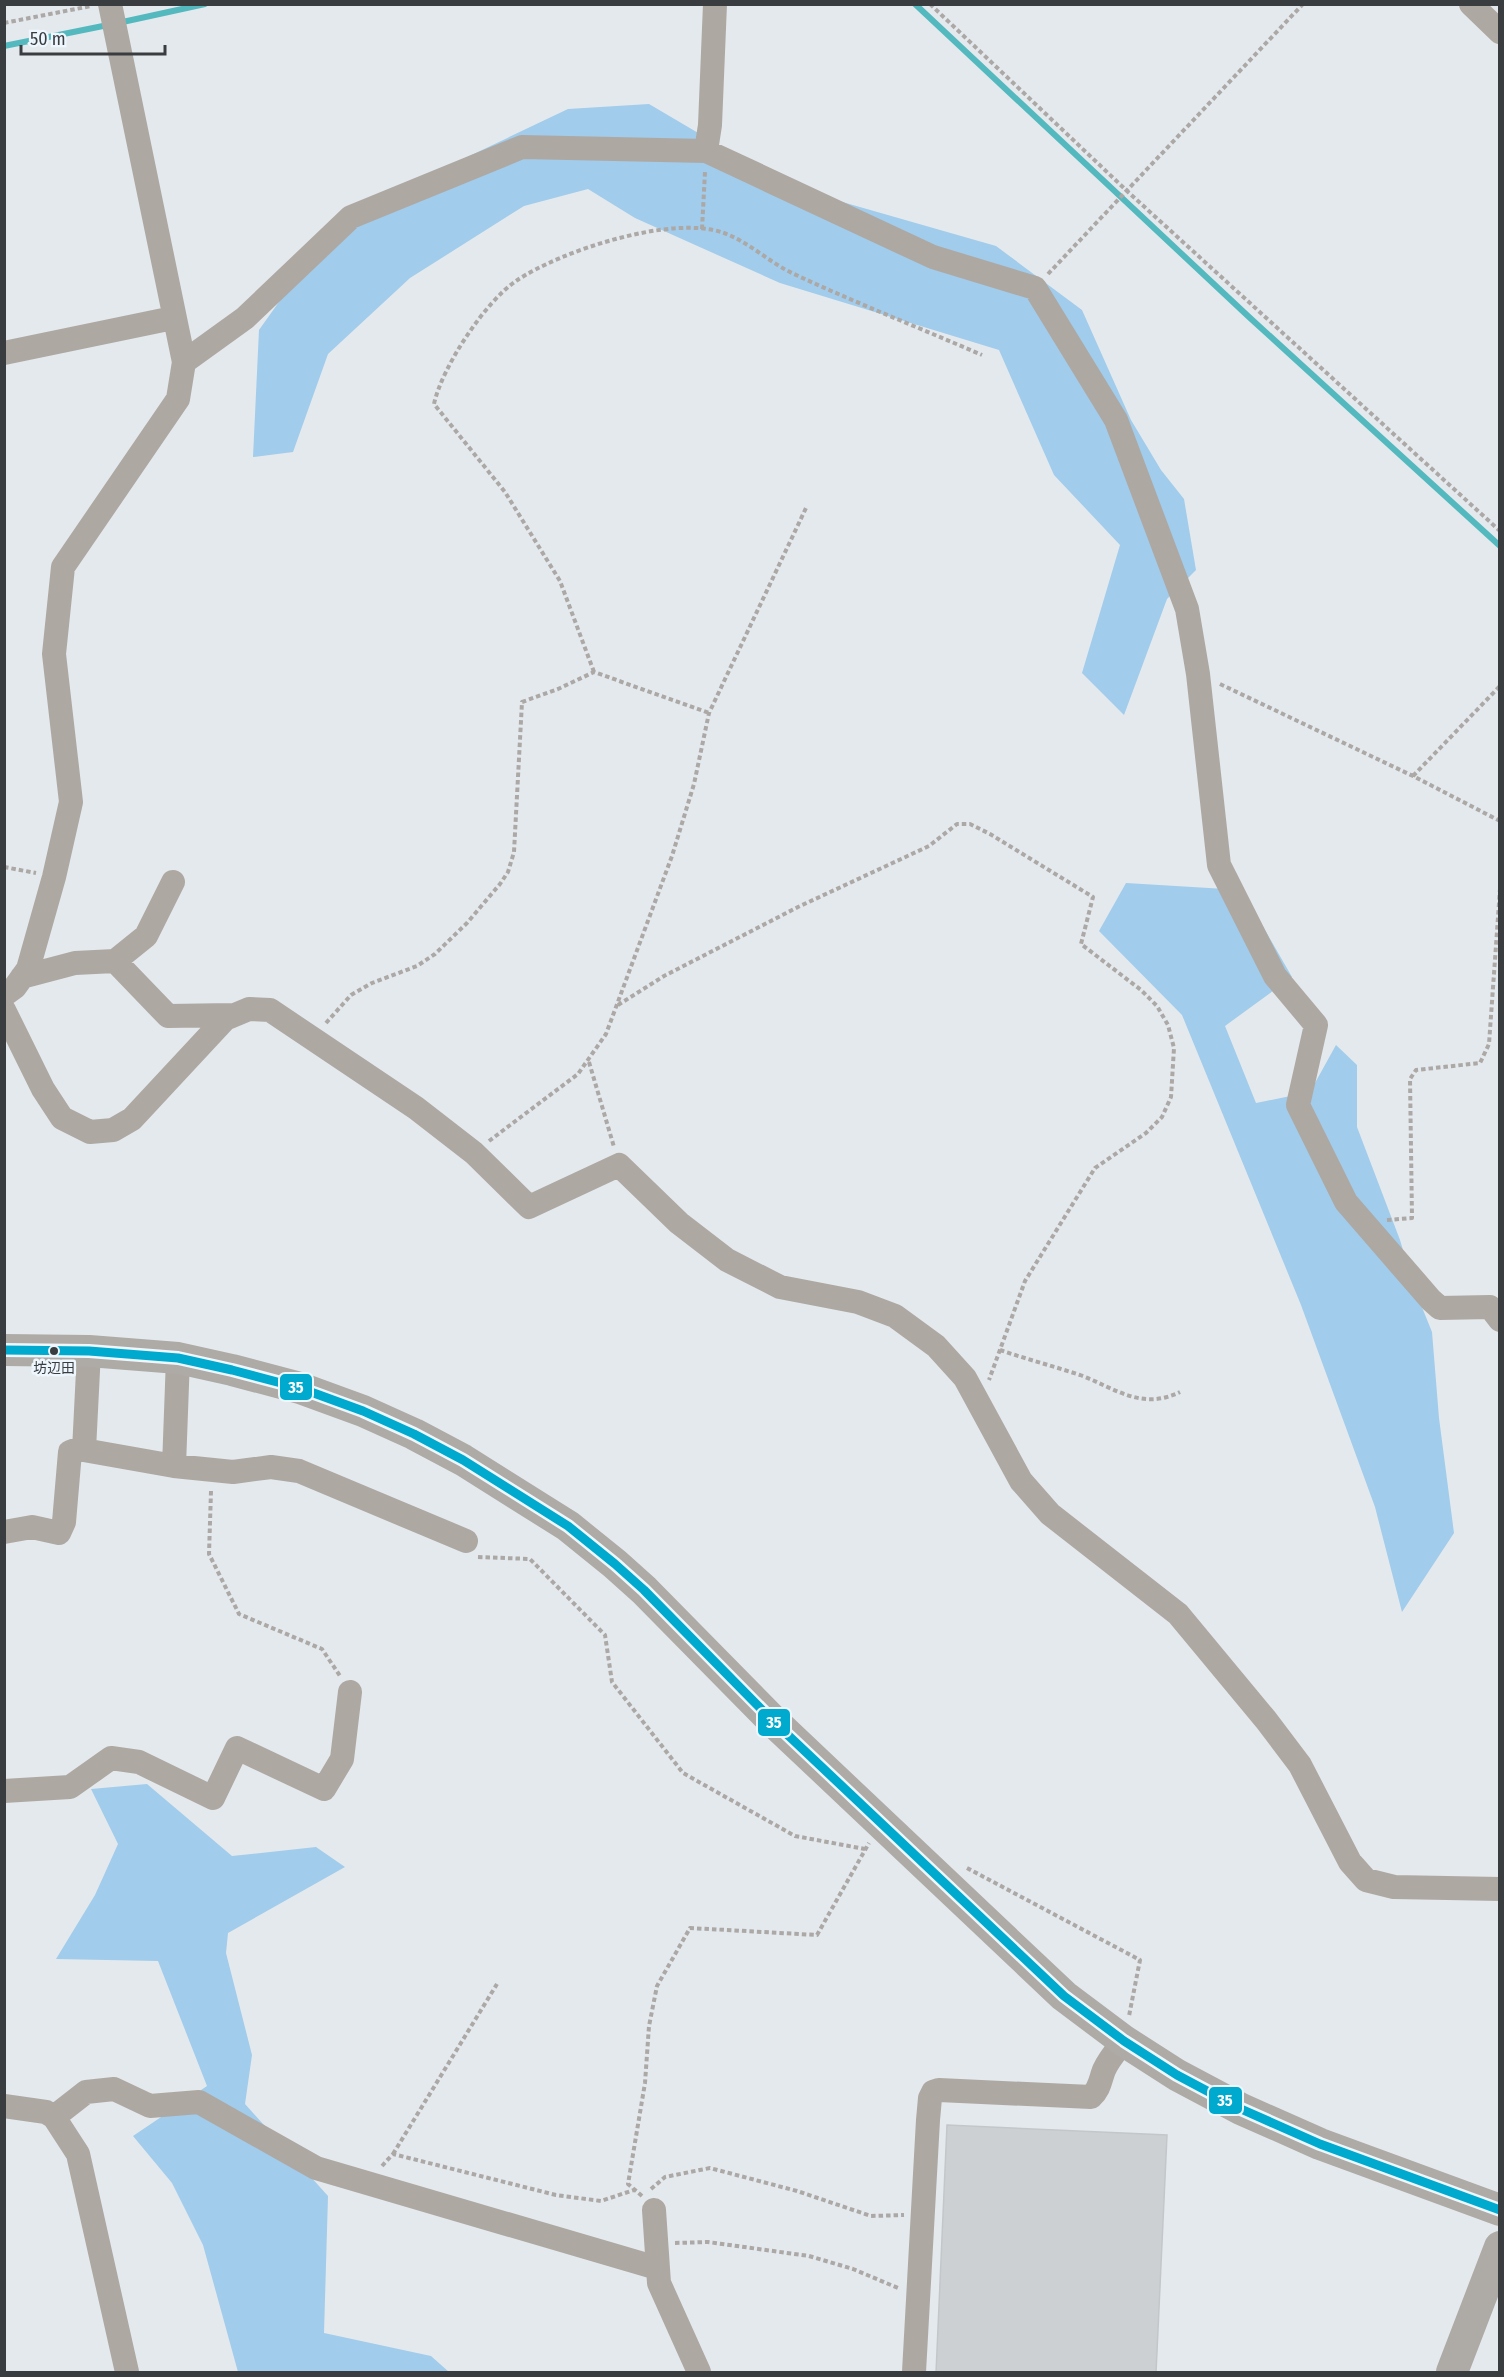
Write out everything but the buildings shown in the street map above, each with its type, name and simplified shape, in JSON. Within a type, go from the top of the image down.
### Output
[{"type":"main road","points":[[4,1350],[89,1351],[178,1358],[300,1388],[363,1411],[464,1460],[568,1526],[644,1590],[773,1721],[1064,1996],[1124,2041],[1177,2075],[1241,2109],[1320,2144],[1500,2210]]},
{"type":"main road","points":[[1452,2373],[1500,2247]]},
{"type":"street","points":[[706,151],[710,124],[716,4]]},
{"type":"street","points":[[1471,4],[1500,32]]},
{"type":"street","points":[[4,994],[15,987],[28,969],[54,877],[71,802],[54,654],[63,567],[178,399],[184,362],[109,13]]},
{"type":"street","points":[[184,362],[245,318],[351,217],[522,147],[706,151],[933,257],[1035,288],[1116,420],[1187,609],[1198,674],[1219,865],[1275,976],[1316,1025],[1298,1105],[1346,1202],[1440,1308],[1490,1307],[1500,1320]]},
{"type":"street","points":[[4,353],[173,318]]},
{"type":"street","points":[[22,977],[75,963],[115,961],[146,936],[173,882]]},
{"type":"street","points":[[115,961],[168,1016],[233,1015]]},
{"type":"street","points":[[4,1010],[43,1089],[62,1118],[90,1132],[112,1130],[132,1119],[225,1019],[249,1009],[270,1010],[416,1108],[474,1153],[529,1207],[620,1165],[679,1223],[727,1260],[780,1287],[858,1302],[895,1316],[936,1347],[965,1378],[1021,1481],[1050,1514],[1178,1614],[1266,1720],[1300,1765],[1350,1862],[1366,1880],[1394,1887],[1500,1889]]},
{"type":"street","points":[[84,1450],[89,1351]]},
{"type":"street","points":[[174,1466],[178,1358]]},
{"type":"street","points":[[4,1532],[32,1527],[59,1533],[64,1522],[70,1452],[78,1449],[174,1466],[212,1470],[233,1472],[271,1467],[299,1471],[466,1541]]},
{"type":"street","points":[[4,1791],[70,1787],[111,1758],[139,1762],[213,1798],[237,1748],[324,1789],[342,1759],[350,1692]]},
{"type":"street","points":[[914,2373],[928,2120],[930,2098],[933,2092],[939,2090],[1091,2097],[1098,2091],[1104,2069],[1124,2041]]},
{"type":"street","points":[[54,2117],[86,2092],[114,2089],[150,2106],[199,2102],[316,2168],[657,2268]]},
{"type":"street","points":[[4,2106],[46,2112],[54,2117],[78,2154],[127,2373]]},
{"type":"street","points":[[648,2203],[657,2244],[659,2283],[699,2373]]},
{"type":"path","points":[[930,4],[1127,191],[1500,531]]},
{"type":"path","points":[[1035,288],[1303,4]]},
{"type":"path","points":[[4,23],[109,13]]},
{"type":"path","points":[[702,229],[706,151]]},
{"type":"path","points":[[594,672],[560,581],[506,492],[434,404],[437,389],[471,329],[492,303],[515,281],[551,262],[630,236],[657,229],[681,227],[702,229],[724,233],[795,275],[982,355]]},
{"type":"path","points":[[474,1153],[560,1089],[588,1061],[606,1034],[672,856],[694,784],[708,713],[806,508]]},
{"type":"path","points":[[310,1038],[351,995],[372,983],[417,966],[435,954],[467,923],[508,872],[514,852],[522,702],[558,689],[594,672],[708,713]]},
{"type":"path","points":[[1198,674],[1413,776],[1500,821]]},
{"type":"path","points":[[1413,776],[1500,686]]},
{"type":"path","points":[[618,1005],[664,976],[787,912],[929,846],[957,824],[970,824],[990,834],[1093,897],[1081,944],[1141,990],[1157,1006],[1168,1025],[1174,1048],[1171,1098],[1162,1117],[1146,1133],[1095,1168],[1025,1281],[980,1406]]},
{"type":"path","points":[[4,867],[54,877]]},
{"type":"path","points":[[1363,1221],[1412,1218],[1410,1079],[1416,1070],[1480,1063],[1489,1044],[1500,889]]},
{"type":"path","points":[[588,1061],[620,1165]]},
{"type":"path","points":[[1000,1350],[1108,1386],[1119,1394],[1148,1399],[1168,1398],[1180,1392]]},
{"type":"path","points":[[212,1470],[209,1554],[239,1614],[322,1649],[350,1692]]},
{"type":"path","points":[[466,1541],[476,1557],[530,1559],[605,1635],[612,1682],[683,1773],[795,1836],[866,1849]]},
{"type":"path","points":[[881,1822],[817,1935],[690,1928],[657,1986],[649,2026],[645,2083],[628,2184],[648,2203],[665,2176],[710,2168],[797,2191],[871,2216],[923,2213]]},
{"type":"path","points":[[960,1864],[1140,1960],[1124,2041]]},
{"type":"path","points":[[367,2182],[393,2154],[497,1984]]},
{"type":"path","points":[[393,2154],[556,2195],[600,2201],[633,2188]]},
{"type":"path","points":[[657,2244],[708,2242],[809,2256],[853,2269],[918,2296]]},
{"type":"shaded area","points":[[649,104],[790,187],[996,246],[1082,310],[1131,420],[1161,470],[1184,499],[1196,570],[1167,599],[1124,715],[1082,673],[1120,545],[1054,475],[999,350],[780,283],[635,218],[588,189],[524,206],[410,278],[328,354],[293,452],[253,457],[259,330],[316,250],[440,170],[568,109]]},
{"type":"shaded area","points":[[1126,883],[1242,890],[1292,977],[1225,1026],[1256,1103],[1310,1092],[1336,1045],[1357,1065],[1357,1127],[1432,1332],[1439,1418],[1454,1533],[1402,1612],[1375,1507],[1301,1305],[1182,1015],[1099,931]]},
{"type":"shaded area","points":[[147,1784],[232,1856],[316,1847],[345,1867],[228,1933],[226,1953],[252,2055],[245,2104],[328,2196],[324,2333],[431,2356],[449,2372],[238,2372],[203,2245],[172,2183],[133,2136],[207,2086],[158,1961],[56,1959],[95,1895],[118,1844],[91,1789]]},
{"type":"waterway","points":[[118,23],[205,4]]},
{"type":"waterway","points":[[915,4],[1249,317],[1500,546]]},
{"type":"waterway","points":[[4,46],[108,25]]},
{"type":"transit line","name":"35","points":[[4,1350],[89,1351],[178,1358],[232,1370],[300,1388],[363,1411],[463,1460],[568,1526],[615,1564],[644,1590],[773,1721],[1064,1996],[1124,2041],[1177,2075],[1241,2109],[1320,2144],[1500,2210]]},
{"type":"place","name":"坊辺田","points":[[54,1351]]}]
